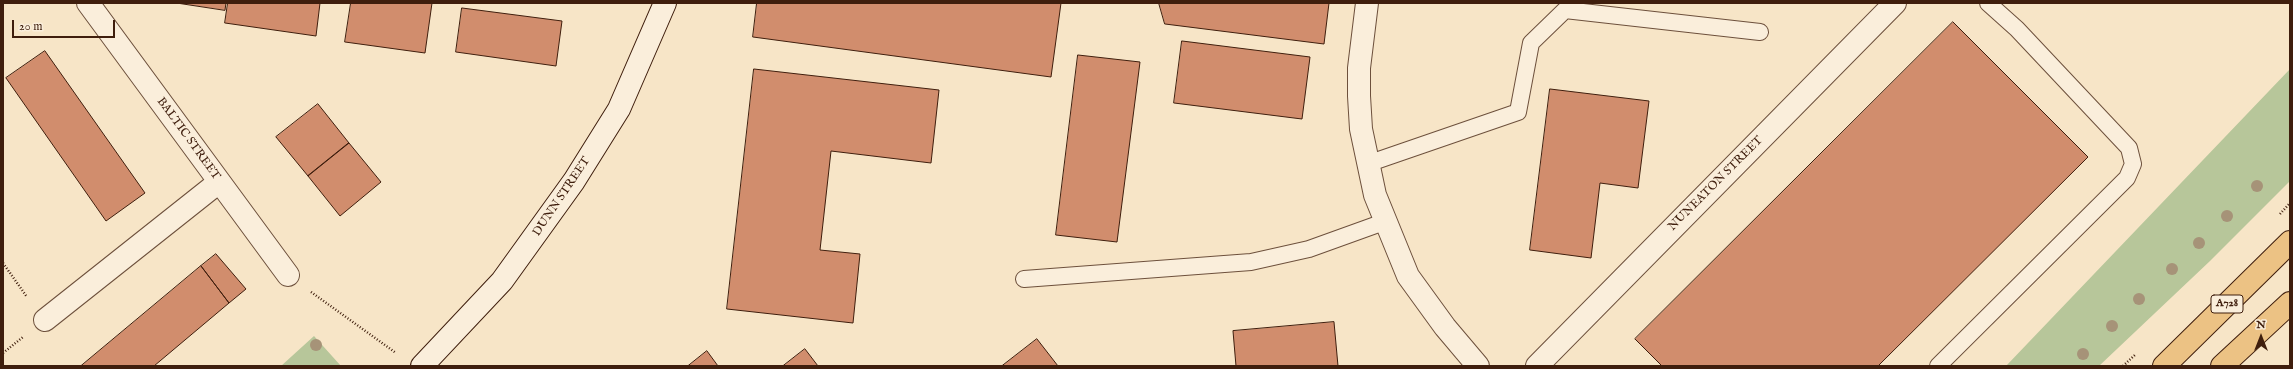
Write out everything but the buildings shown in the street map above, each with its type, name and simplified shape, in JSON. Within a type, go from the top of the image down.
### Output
[{"type":"main road","name":"A728","points":[[2164,366],[2290,242]]},
{"type":"main road","points":[[2222,366],[2290,304]]},
{"type":"street","name":"BALTIC STREET","points":[[88,3],[288,275]]},
{"type":"street","name":"DUNN STREET","points":[[422,366],[502,281],[574,181],[619,109],[665,3]]},
{"type":"street","points":[[1367,3],[1359,68],[1361,128],[1367,164],[1384,222],[1408,276],[1445,327],[1478,366]]},
{"type":"street","name":"NUNEATON STREET","points":[[1537,366],[1894,3]]},
{"type":"street","points":[[45,320],[219,182]]},
{"type":"lane","points":[[1938,366],[2127,178],[2133,164],[2129,148],[2017,29],[1988,3]]},
{"type":"lane","points":[[1367,164],[1518,112],[1531,43],[1565,10],[1760,32]]},
{"type":"lane","points":[[1024,280],[1251,262],[1309,249],[1384,222]]},
{"type":"path","points":[[288,275],[399,356]]},
{"type":"green space","points":[[2290,69],[2290,181],[2210,261],[2099,366],[2006,366]]},
{"type":"green space","points":[[314,336],[341,366],[281,366]]}]
